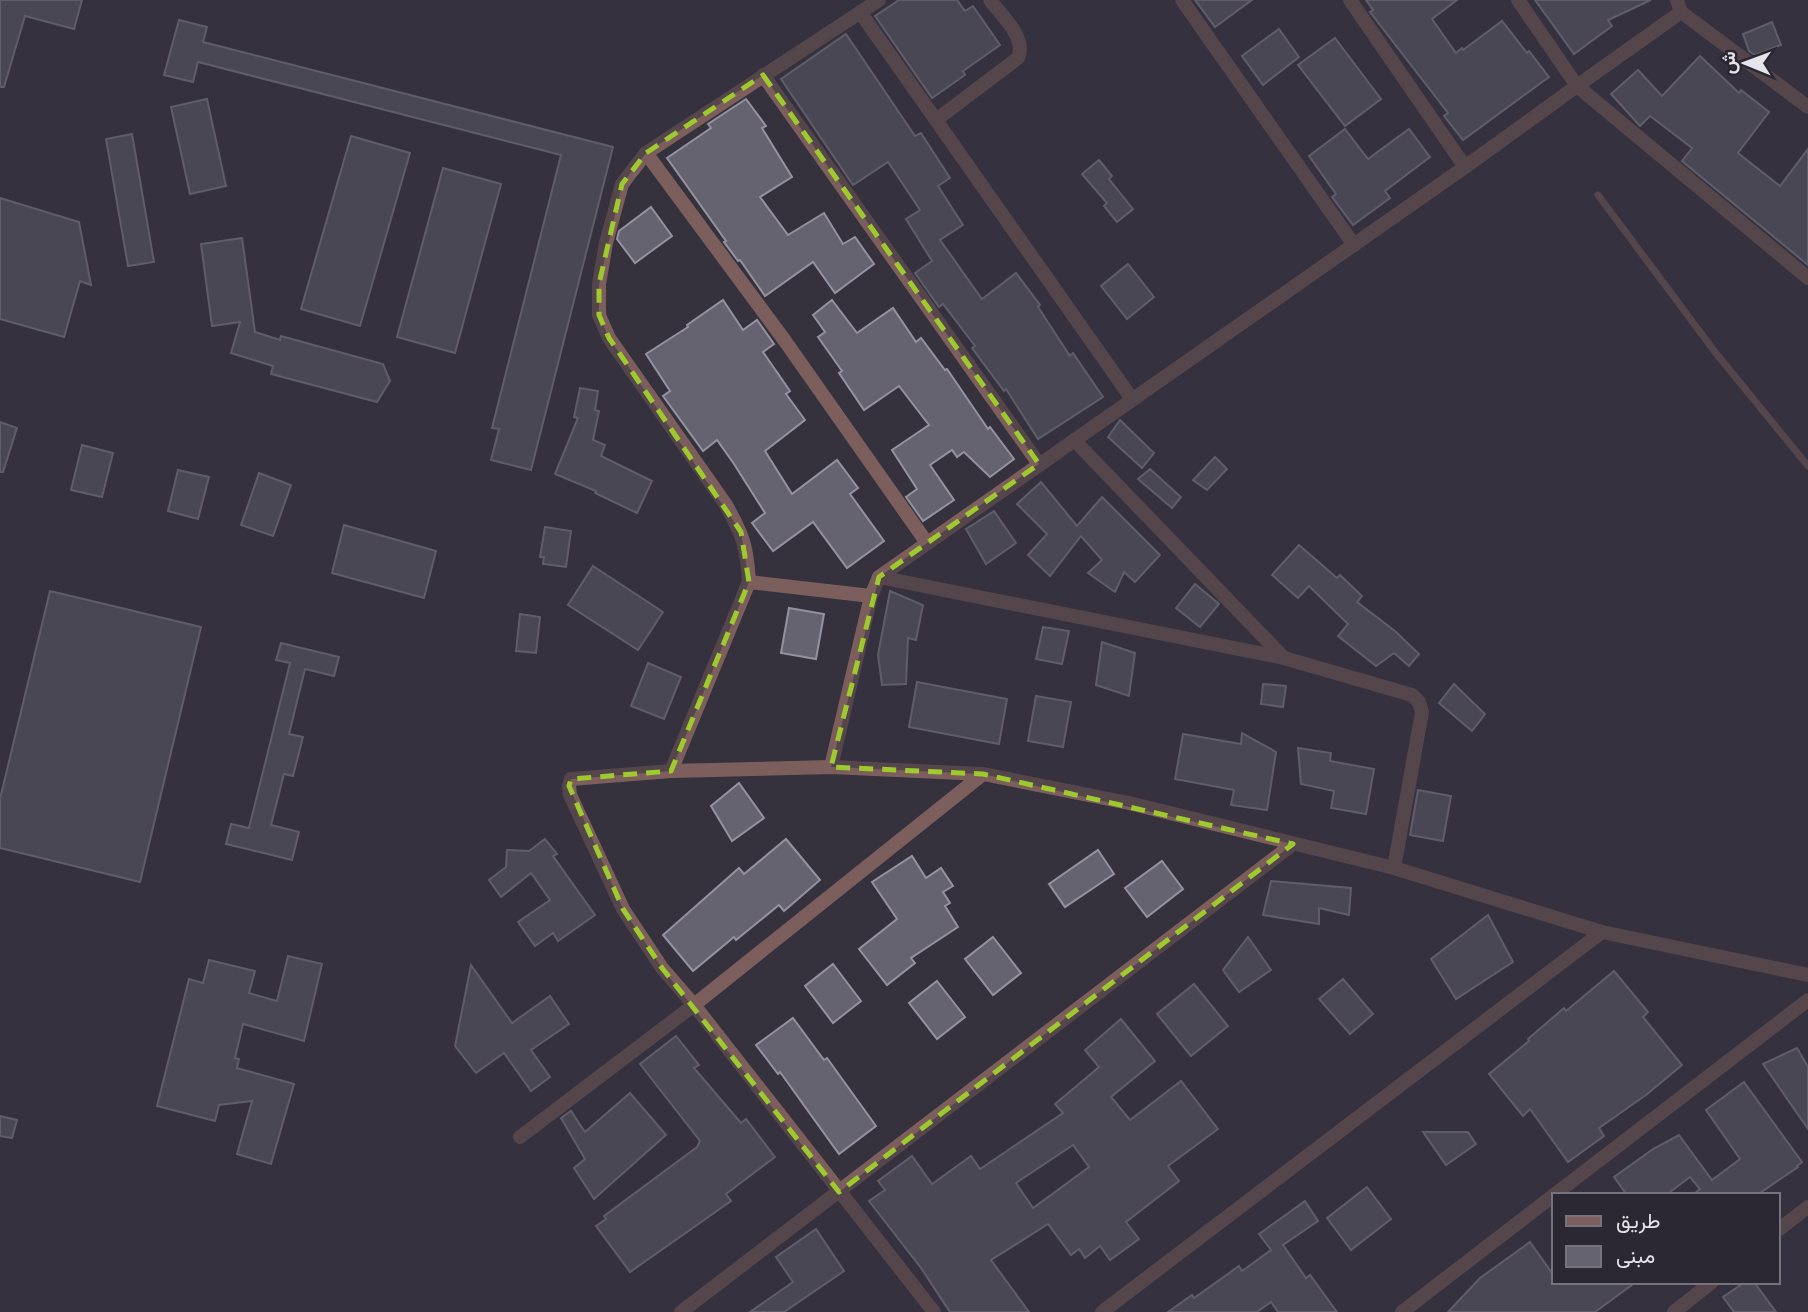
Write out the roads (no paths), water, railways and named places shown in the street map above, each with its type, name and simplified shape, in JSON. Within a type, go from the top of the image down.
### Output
[{"type":"street","points":[[671,771],[749,582],[747,550],[741,532],[726,505],[609,338],[598,316],[598,284],[622,184],[646,153],[879,0]]},
{"type":"street","points":[[936,120],[1018,58],[1021,51],[1020,40],[990,0]]},
{"type":"street","points":[[1182,0],[1354,245]]},
{"type":"street","points":[[1350,0],[1465,167]]},
{"type":"street","points":[[1518,0],[1577,86],[1808,278]]},
{"type":"street","points":[[831,767],[871,596],[878,578],[1465,167],[1577,86],[1679,6],[1808,107]]},
{"type":"street","points":[[860,12],[1132,400]]},
{"type":"street","points":[[764,75],[1040,464]]},
{"type":"street","points":[[646,153],[785,341],[927,543]]},
{"type":"street","points":[[1074,440],[1284,659]]},
{"type":"street","points":[[878,578],[1284,659],[1412,695],[1419,702],[1422,712],[1394,868]]},
{"type":"street","points":[[749,582],[871,596]]},
{"type":"street","points":[[934,1312],[694,1005],[662,968],[623,909],[570,796],[571,779],[671,771],[831,767],[982,774],[1129,803],[1394,868],[1602,932],[1808,975]]},
{"type":"street","points":[[520,1137],[694,1005],[982,774]]},
{"type":"street","points":[[681,1312],[1293,844]]},
{"type":"street","points":[[1102,1312],[1602,932]]},
{"type":"street","points":[[1557,1193],[1808,1000]]},
{"type":"street","points":[[1402,1312],[1552,1197]]},
{"type":"street","points":[[1780,1228],[1808,1207]]},
{"type":"street","points":[[1674,1312],[1709,1284]]},
{"type":"lane","points":[[1598,195],[1715,352],[1808,466]]}]
